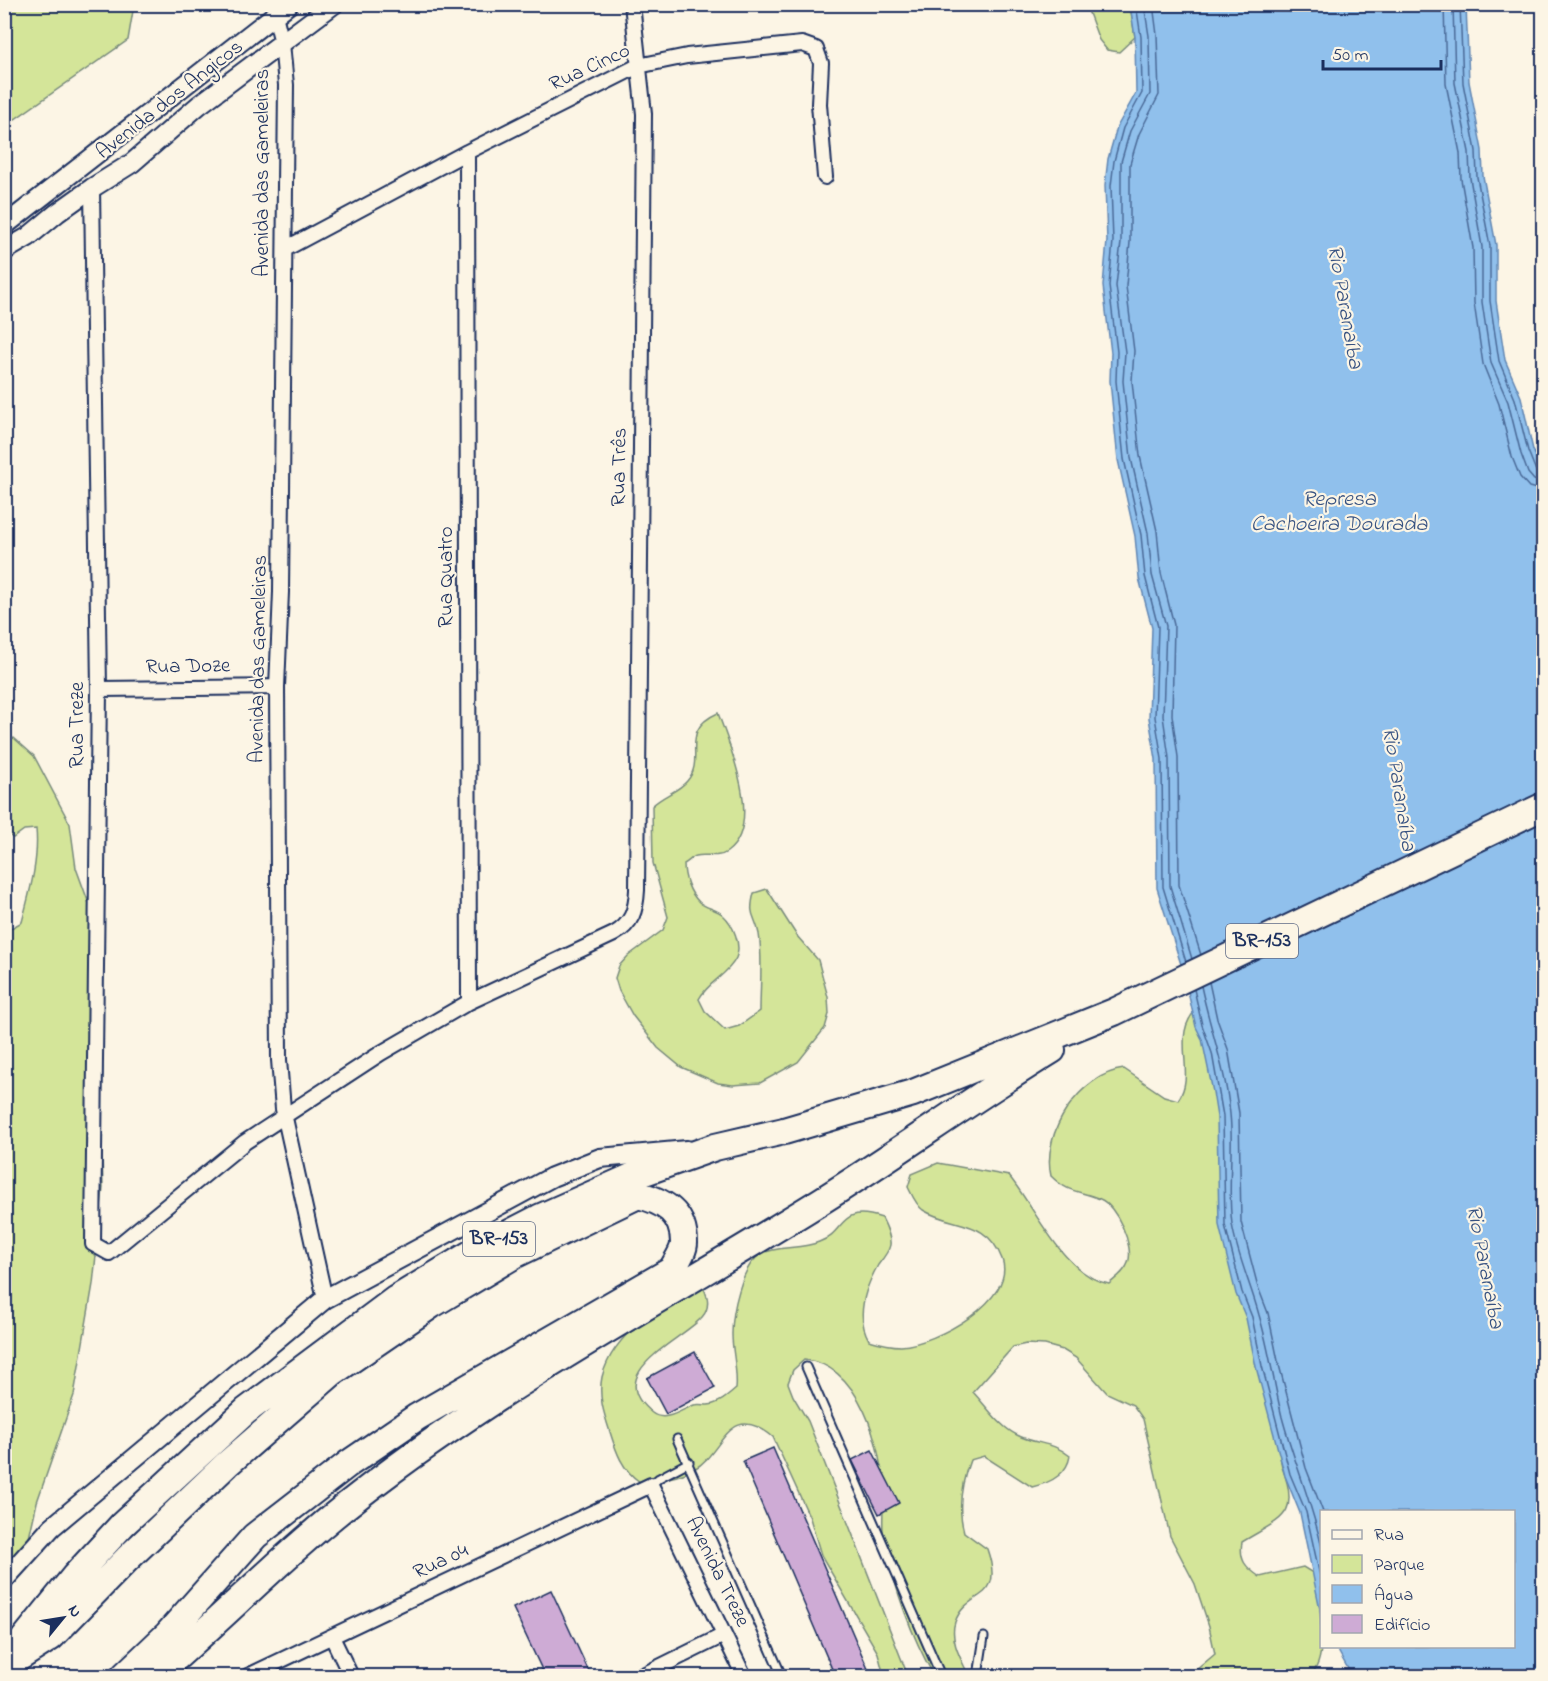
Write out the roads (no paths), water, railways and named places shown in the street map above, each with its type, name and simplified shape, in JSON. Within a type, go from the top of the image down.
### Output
[{"type":"highway","name":"BR-153","points":[[4,1665],[75,1576],[176,1472],[246,1411],[396,1299],[477,1250],[539,1218],[636,1175],[715,1147],[784,1131],[913,1093],[1114,1012],[1544,806]]},
{"type":"highway","name":"BR-153","points":[[155,1677],[218,1622],[289,1552],[362,1493],[470,1415],[823,1200],[988,1089],[1114,1012]]},
{"type":"highway","points":[[4,1665],[33,1651],[51,1637],[126,1559],[219,1472],[333,1372],[431,1305],[516,1254],[638,1195],[658,1199],[679,1217],[684,1245],[672,1270],[417,1417],[348,1464],[255,1536],[168,1634],[124,1677]]},
{"type":"street","name":"Avenida dos Angicos","points":[[4,251],[28,237],[92,188],[132,164],[199,105],[334,4]]},
{"type":"street","name":"Rua Três","points":[[469,1002],[626,927],[637,903],[644,114],[632,4]]},
{"type":"street","name":"Avenida dos Angicos","points":[[4,226],[282,10]]},
{"type":"street","name":"Avenida das Gameleiras","points":[[282,10],[286,85],[281,592],[277,687],[279,1060],[285,1117],[325,1299]]},
{"type":"street","name":"Rua Cinco","points":[[285,249],[467,152],[638,66],[687,56],[802,44],[816,49],[821,63],[819,104],[825,177]]},
{"type":"street","name":"Rua Quatro","points":[[467,152],[469,1002]]},
{"type":"street","name":"Rua Treze","points":[[92,188],[99,689],[93,1244],[109,1253],[245,1142],[285,1117]]},
{"type":"street","name":"Rua Doze","points":[[99,689],[277,687]]},
{"type":"street","points":[[285,1117],[381,1053],[469,1002]]},
{"type":"street","points":[[4,1580],[52,1527],[325,1299],[552,1177],[600,1158],[715,1147]]},
{"type":"street","name":"Avenida Treze","points":[[651,1485],[744,1677]]},
{"type":"street","name":"Rua 04","points":[[248,1677],[651,1485]]},
{"type":"street","points":[[641,1677],[724,1635]]},
{"type":"street","points":[[332,1637],[351,1677]]},
{"type":"lane","points":[[806,1367],[941,1677]]},
{"type":"lane","points":[[677,1439],[782,1677]]},
{"type":"lane","points":[[651,1485],[659,1478],[689,1462]]},
{"type":"lane","points":[[978,1677],[984,1637]]},
{"type":"water","name":"Represa Cachoeira Dourada","points":[[1130,5],[1466,5],[1469,82],[1496,245],[1496,301],[1505,360],[1521,397],[1533,450],[1544,475],[1543,1676],[1352,1676],[1337,1648],[1515,1648],[1515,1510],[1320,1510],[1320,1609],[1300,1513],[1285,1476],[1256,1367],[1246,1318],[1236,1294],[1219,1225],[1217,1117],[1213,1092],[1202,1039],[1196,1027],[1184,974],[1157,888],[1156,759],[1149,718],[1152,628],[1139,578],[1135,536],[1118,460],[1110,381],[1111,353],[1103,286],[1107,241],[1105,185],[1108,159],[1117,127],[1136,93],[1135,37]]},
{"type":"water label","name":"Rio Paranaíba","points":[[1344,307]]},
{"type":"water label","name":"Rio Paranaíba","points":[[1398,789]]},
{"type":"water label","name":"Rio Paranaíba","points":[[1484,1267]]}]
